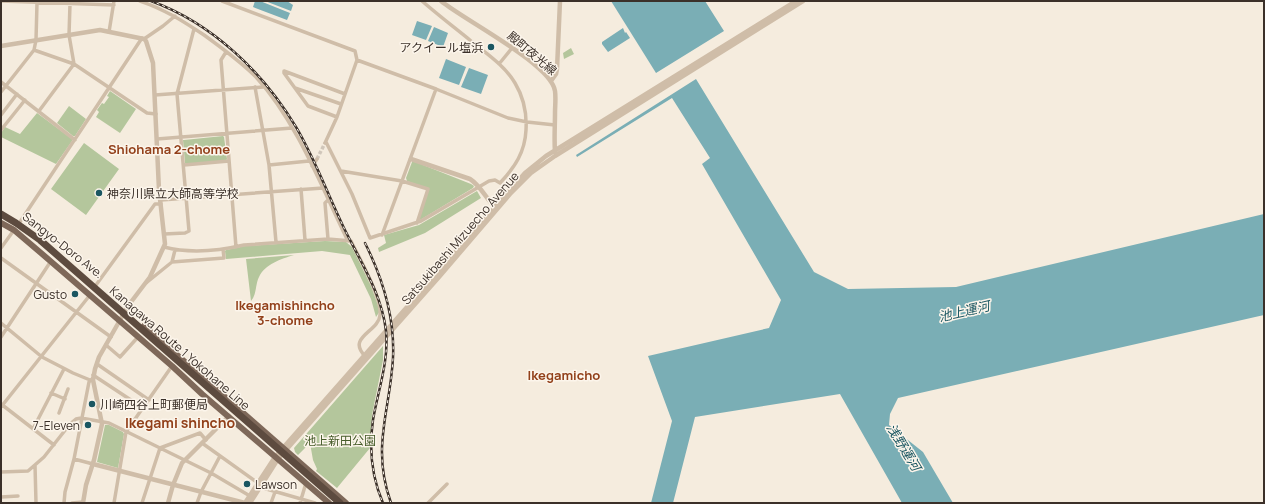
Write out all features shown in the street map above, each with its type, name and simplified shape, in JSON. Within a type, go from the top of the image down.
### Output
[{"type":"highway","name":"Kanagawa Route 1 Yokohane Line","points":[[1,213],[40,240],[340,503]]},
{"type":"highway","name":"Kanagawa Route 1 Yokohane Line","points":[[1,219],[37,244],[334,503]]},
{"type":"main road","name":"Sangyo-Doro Ave.","points":[[1,213],[42,240],[96,285],[346,503]]},
{"type":"main road","name":"Sangyo-Doro Ave.","points":[[1,223],[14,230],[51,261],[329,503]]},
{"type":"street","points":[[1,1],[70,4],[114,3],[109,32]]},
{"type":"street","points":[[140,1],[175,16],[238,60],[264,87],[279,107],[312,166],[373,287],[380,309],[379,322],[372,330],[364,334],[361,339],[360,348],[366,357]]},
{"type":"street","points":[[222,1],[355,51],[357,60],[337,117],[326,142],[352,194],[370,238],[417,223],[478,186],[489,181],[495,180],[500,183],[511,171],[519,159],[524,147],[527,122],[524,102],[512,79],[499,64],[422,1]]},
{"type":"street","name":"殿町夜光線","points":[[441,1],[454,11],[502,40],[552,81],[555,91],[555,154]]},
{"type":"street","points":[[552,81],[557,69],[560,1]]},
{"type":"street","name":"Satsukibashi Mizuecho Avenue","points":[[555,154],[796,1]]},
{"type":"street","name":"Satsukibashi Mizuecho Avenue","points":[[250,503],[259,485],[276,458],[366,357],[528,170],[538,161],[555,154],[803,1]]},
{"type":"street","points":[[1,92],[34,50],[36,40],[37,3]]},
{"type":"street","points":[[39,111],[74,64],[69,35],[70,4]]},
{"type":"street","points":[[1,248],[143,38],[175,16]]},
{"type":"street","points":[[164,234],[185,233],[189,231],[177,94],[194,29]]},
{"type":"street","points":[[1,46],[99,31],[109,32],[143,38],[146,41],[153,62],[164,247],[150,277],[126,311],[96,364],[81,418],[64,503]]},
{"type":"street","points":[[499,64],[512,48]]},
{"type":"street","points":[[34,50],[74,64],[147,113],[156,114]]},
{"type":"street","points":[[226,52],[221,60],[236,247]]},
{"type":"street","points":[[357,60],[436,89],[508,118],[555,125]]},
{"type":"street","points":[[337,117],[308,106],[284,72],[345,94]]},
{"type":"street","points":[[1,82],[75,140]]},
{"type":"street","points":[[255,87],[264,130],[269,165],[276,242]]},
{"type":"street","points":[[155,95],[264,87]]},
{"type":"street","points":[[295,88],[341,104]]},
{"type":"street","points":[[382,235],[436,89]]},
{"type":"street","points":[[1,115],[3,110],[18,94]]},
{"type":"street","points":[[2,128],[25,100]]},
{"type":"street","points":[[157,139],[292,128]]},
{"type":"street","points":[[411,158],[470,180],[478,186],[487,200],[496,208]]},
{"type":"street","points":[[312,166],[317,159]]},
{"type":"street","points":[[184,165],[229,161]]},
{"type":"street","points":[[269,165],[309,162]]},
{"type":"street","points":[[341,171],[402,181],[428,190],[417,223]]},
{"type":"street","points":[[96,285],[154,204],[186,198],[231,196],[323,188]]},
{"type":"street","points":[[301,189],[305,240]]},
{"type":"street","points":[[328,200],[325,203],[328,239]]},
{"type":"street","name":"Satsukibashi Mizuecho Avenue","points":[[366,357],[448,261],[496,208]]},
{"type":"street","points":[[164,247],[175,250],[205,251],[276,242],[328,239],[348,240]]},
{"type":"street","points":[[172,262],[224,258],[224,249]]},
{"type":"street","points":[[145,284],[172,262],[175,250]]},
{"type":"street","points":[[1,258],[110,337]]},
{"type":"street","points":[[1,337],[51,261]]},
{"type":"street","points":[[54,445],[2,406],[90,295]]},
{"type":"street","points":[[1,323],[42,357],[64,369],[92,378],[142,408]]},
{"type":"street","points":[[106,345],[120,357],[138,337]]},
{"type":"street","points":[[96,364],[149,400]]},
{"type":"street","points":[[114,503],[126,432],[172,366]]},
{"type":"street","points":[[33,429],[64,369]]},
{"type":"street","points":[[72,503],[83,503],[102,422],[92,378]]},
{"type":"street","points":[[66,412],[60,411],[68,389]]},
{"type":"street","points":[[52,393],[65,399]]},
{"type":"street","points":[[168,503],[179,468],[185,460],[229,416]]},
{"type":"street","points":[[1,472],[26,472],[35,465],[54,445],[70,424],[76,419],[81,418],[109,423],[211,473],[250,496]]},
{"type":"street","points":[[160,448],[200,434],[204,441],[220,456],[259,485],[300,501],[315,503]]},
{"type":"street","points":[[142,503],[160,448]]},
{"type":"street","points":[[197,503],[201,492],[220,456]]},
{"type":"street","points":[[74,459],[245,503]]},
{"type":"street","points":[[35,465],[36,503]]},
{"type":"street","points":[[300,501],[306,483]]},
{"type":"street","points":[[428,503],[447,484]]},
{"type":"street","name":"Satsukibashi Mizuecho Avenue","points":[[245,503],[259,485]]},
{"type":"street","points":[[272,503],[275,492]]},
{"type":"street","points":[[1,497],[18,496]]},
{"type":"street","points":[[10,497],[10,503]]},
{"type":"green space","points":[[571,48],[574,54],[564,59],[563,53]]},
{"type":"green space","points":[[110,91],[136,109],[120,133],[96,117],[99,112],[97,110],[109,97],[107,96]]},
{"type":"green space","points":[[69,106],[86,119],[75,136],[57,123]]},
{"type":"green space","points":[[37,113],[72,139],[56,164],[1,137],[1,133],[5,127],[20,134]]},
{"type":"green space","points":[[223,136],[227,159],[226,161],[185,163],[183,140]]},
{"type":"green space","points":[[84,143],[119,169],[86,215],[51,189]]},
{"type":"green space","points":[[413,161],[474,186],[420,220],[419,218],[429,189],[407,181],[406,178]]},
{"type":"green space","points":[[477,191],[481,198],[425,233],[379,252],[378,248],[386,243],[384,235],[419,225]]},
{"type":"green space","points":[[325,241],[346,242],[352,247],[371,286],[380,311],[376,317],[371,299],[350,255],[322,251],[226,259],[226,250],[245,246]]},
{"type":"green space","points":[[294,255],[269,265],[262,272],[251,301],[246,259]]},
{"type":"green space","name":"池上新田公園","points":[[383,346],[383,360],[372,415],[370,448],[337,488],[316,471],[317,469],[313,460],[310,443],[298,455],[294,448]]},
{"type":"green space","points":[[105,425],[109,425],[123,432],[124,434],[118,468],[97,462]]},
{"type":"water","points":[[255,1],[260,1],[290,13],[287,20],[253,7]]},
{"type":"water","points":[[265,1],[287,1],[293,5],[291,11]]},
{"type":"water","points":[[611,1],[705,1],[724,31],[656,73]]},
{"type":"water","points":[[417,21],[432,26],[426,40],[412,35]]},
{"type":"water","points":[[434,27],[448,33],[443,47],[428,41]]},
{"type":"water","points":[[623,28],[625,33],[626,32],[630,38],[608,52],[602,42]]},
{"type":"water","points":[[446,59],[466,67],[459,85],[439,78]]},
{"type":"water","points":[[469,68],[488,75],[481,94],[461,87]]},
{"type":"water","points":[[696,79],[814,272],[848,289],[956,287],[1264,214],[1264,315],[898,398],[890,414],[889,425],[923,452],[953,503],[902,503],[840,394],[695,417],[673,503],[651,503],[672,421],[648,356],[769,328],[781,300],[702,164],[710,158],[672,98],[577,157],[576,155]]},
{"type":"tunnel","points":[[317,159],[325,143]]},
{"type":"railway","points":[[151,1],[173,10],[195,22],[215,36],[252,69],[268,87],[283,107],[303,139],[344,228],[370,278],[384,317],[387,342],[385,365],[373,420],[371,441],[372,463],[376,483],[383,503]]},
{"type":"railway","points":[[365,243],[382,284],[390,313],[392,328],[393,358],[382,447],[382,464],[385,483],[391,503]]},
{"type":"place","name":"アクイール塩浜","points":[[491,47]]},
{"type":"place","name":"神奈川県立大師高等学校","points":[[99,193]]},
{"type":"place","name":"Gusto","points":[[75,294]]},
{"type":"place","name":"川崎四谷上町郵便局","points":[[92,404]]},
{"type":"place","name":"7-Eleven","points":[[88,425]]},
{"type":"place","name":"Lawson","points":[[247,484]]},
{"type":"district","name":"Shiohama 2-chome","points":[[169,149]]},
{"type":"district","name":"Ikegamishincho 3-chome","points":[[285,312]]},
{"type":"district","name":"Ikegamicho","points":[[564,375]]},
{"type":"district","name":"Ikegami shincho","points":[[180,422]]},
{"type":"water label","name":"池上運河","points":[[964,311]]},
{"type":"water label","name":"浅野運河","points":[[904,447]]}]
